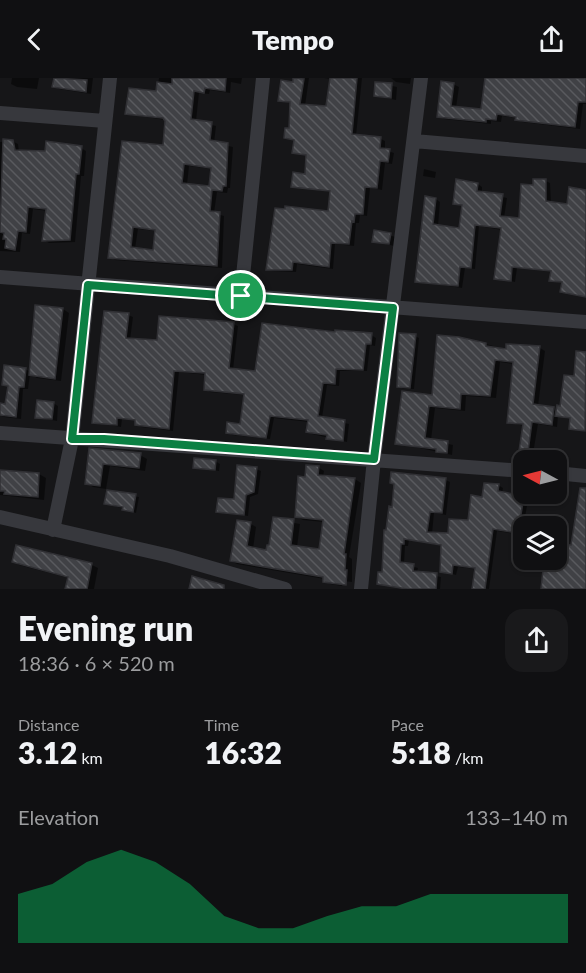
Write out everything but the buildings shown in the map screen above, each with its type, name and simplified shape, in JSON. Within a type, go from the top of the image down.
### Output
[{"type":"street","points":[[53,530],[72,439],[110,78]]},
{"type":"street","points":[[241,296],[263,78]]},
{"type":"street","points":[[361,589],[374,459],[421,78]]},
{"type":"street","points":[[0,113],[105,121]]},
{"type":"street","points":[[414,141],[586,156]]},
{"type":"street","points":[[0,277],[586,322]]},
{"type":"street","points":[[0,433],[513,470]]},
{"type":"street","points":[[567,474],[586,476]]},
{"type":"street","points":[[0,517],[171,556],[285,589]]},
{"type":"route","points":[[88,285],[241,296],[393,308],[374,459],[104,439],[72,439],[88,285]]}]
